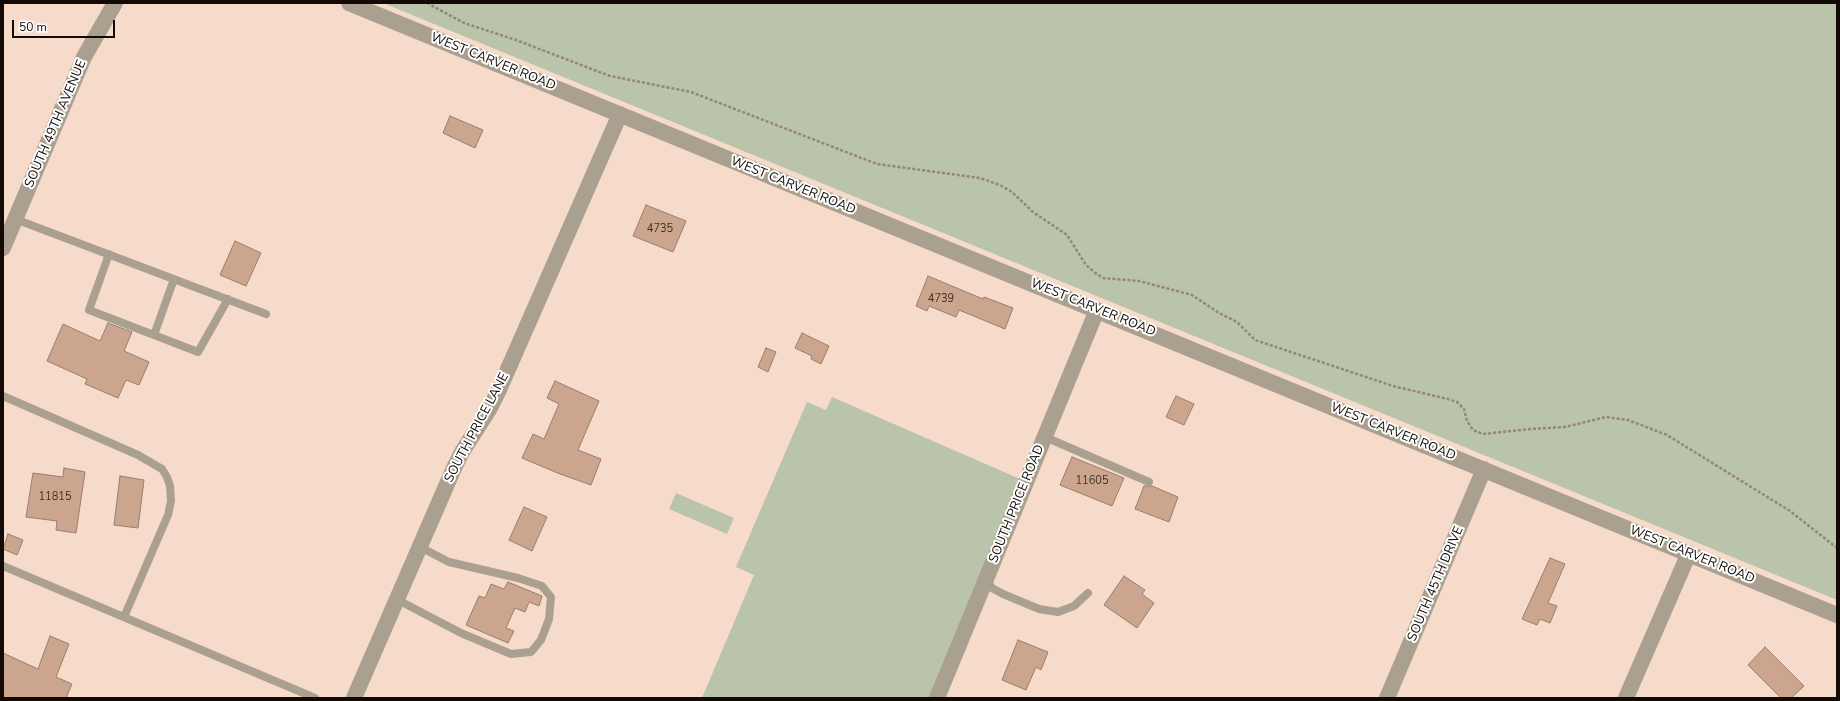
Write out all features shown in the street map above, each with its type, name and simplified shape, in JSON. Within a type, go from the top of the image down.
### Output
[{"type":"street","name":"SOUTH 49TH AVENUE","points":[[3,248],[84,57],[115,3]]},
{"type":"street","name":"WEST CARVER ROAD","points":[[349,3],[615,124],[1097,310],[1837,615]]},
{"type":"street","name":"SOUTH PRICE LANE","points":[[354,698],[396,599],[462,452],[498,392],[615,124]]},
{"type":"street","name":"SOUTH PRICE ROAD","points":[[937,698],[1097,310]]},
{"type":"street","name":"SOUTH 45TH DRIVE","points":[[1387,698],[1484,469]]},
{"type":"street","points":[[1626,698],[1689,553]]},
{"type":"lane","points":[[15,219],[266,314]]},
{"type":"lane","points":[[109,254],[89,310],[198,352],[228,299]]},
{"type":"lane","points":[[154,335],[174,279]]},
{"type":"lane","points":[[3,396],[138,455],[162,469],[167,477],[170,486],[171,501],[168,515],[124,617]]},
{"type":"lane","points":[[1044,437],[1149,482]]},
{"type":"lane","points":[[396,599],[461,633],[511,654],[531,652],[541,640],[549,619],[551,597],[542,586],[518,578],[449,562],[420,547]]},
{"type":"lane","points":[[3,566],[315,698]]},
{"type":"lane","points":[[986,578],[992,588],[1003,594],[1039,609],[1058,612],[1074,606],[1088,593]]},
{"type":"path","points":[[428,3],[464,23],[516,40],[610,76],[691,92],[877,164],[980,178],[1000,185],[1012,192],[1033,212],[1067,234],[1086,265],[1103,278],[1139,281],[1192,295],[1219,313],[1236,322],[1255,340],[1392,386],[1448,398],[1457,402],[1464,408],[1467,421],[1473,430],[1483,434],[1565,427],[1606,417],[1628,420],[1654,430],[1667,436],[1790,511],[1837,548]]},
{"type":"green space","points":[[383,3],[1837,3],[1837,600]]},
{"type":"green space","points":[[832,397],[1020,479],[930,698],[702,698],[754,575],[736,567],[807,402],[826,410]]},
{"type":"green space","points":[[676,493],[734,518],[727,534],[669,509]]},
{"type":"building","points":[[450,116],[483,130],[475,148],[443,133]]},
{"type":"building","points":[[646,205],[686,221],[673,252],[633,236]]},
{"type":"building","points":[[235,241],[261,253],[246,286],[220,275]]},
{"type":"building","points":[[928,276],[983,299],[984,297],[1013,308],[1005,329],[959,310],[956,317],[929,306],[927,311],[916,306]]},
{"type":"building","points":[[108,323],[132,332],[124,351],[149,362],[139,385],[126,380],[118,398],[85,384],[87,379],[47,361],[63,324],[100,341]]},
{"type":"building","points":[[802,333],[829,346],[821,364],[811,359],[812,356],[795,348]]},
{"type":"building","points":[[766,348],[776,352],[768,372],[758,367]]},
{"type":"building","points":[[555,381],[599,401],[578,450],[601,459],[591,485],[522,458],[533,434],[544,439],[559,404],[547,398]]},
{"type":"building","points":[[1176,396],[1194,404],[1184,425],[1166,417]]},
{"type":"building","points":[[1072,457],[1124,478],[1112,506],[1060,485]]},
{"type":"building","points":[[64,468],[85,472],[76,533],[56,530],[57,521],[26,517],[33,473],[63,477]]},
{"type":"building","points":[[120,476],[144,480],[138,528],[114,525]]},
{"type":"building","points":[[1144,486],[1152,486],[1178,497],[1169,522],[1135,509]]},
{"type":"building","points":[[524,507],[547,517],[532,551],[509,540]]},
{"type":"building","points":[[8,534],[23,540],[17,555],[3,549]]},
{"type":"building","points":[[1550,558],[1565,564],[1548,603],[1557,606],[1550,623],[1540,619],[1537,625],[1522,619]]},
{"type":"building","points":[[1124,576],[1145,590],[1142,594],[1154,603],[1137,628],[1104,605]]},
{"type":"building","points":[[508,582],[542,596],[539,606],[529,602],[525,612],[515,608],[506,628],[514,631],[508,643],[466,625],[479,596],[485,598],[491,584],[504,589]]},
{"type":"building","points":[[50,636],[69,644],[56,677],[72,684],[66,698],[3,698],[3,653],[38,669]]},
{"type":"building","points":[[1018,640],[1048,652],[1041,670],[1036,667],[1026,690],[1002,680]]},
{"type":"building","points":[[1765,647],[1804,686],[1791,698],[1781,698],[1748,665]]}]
